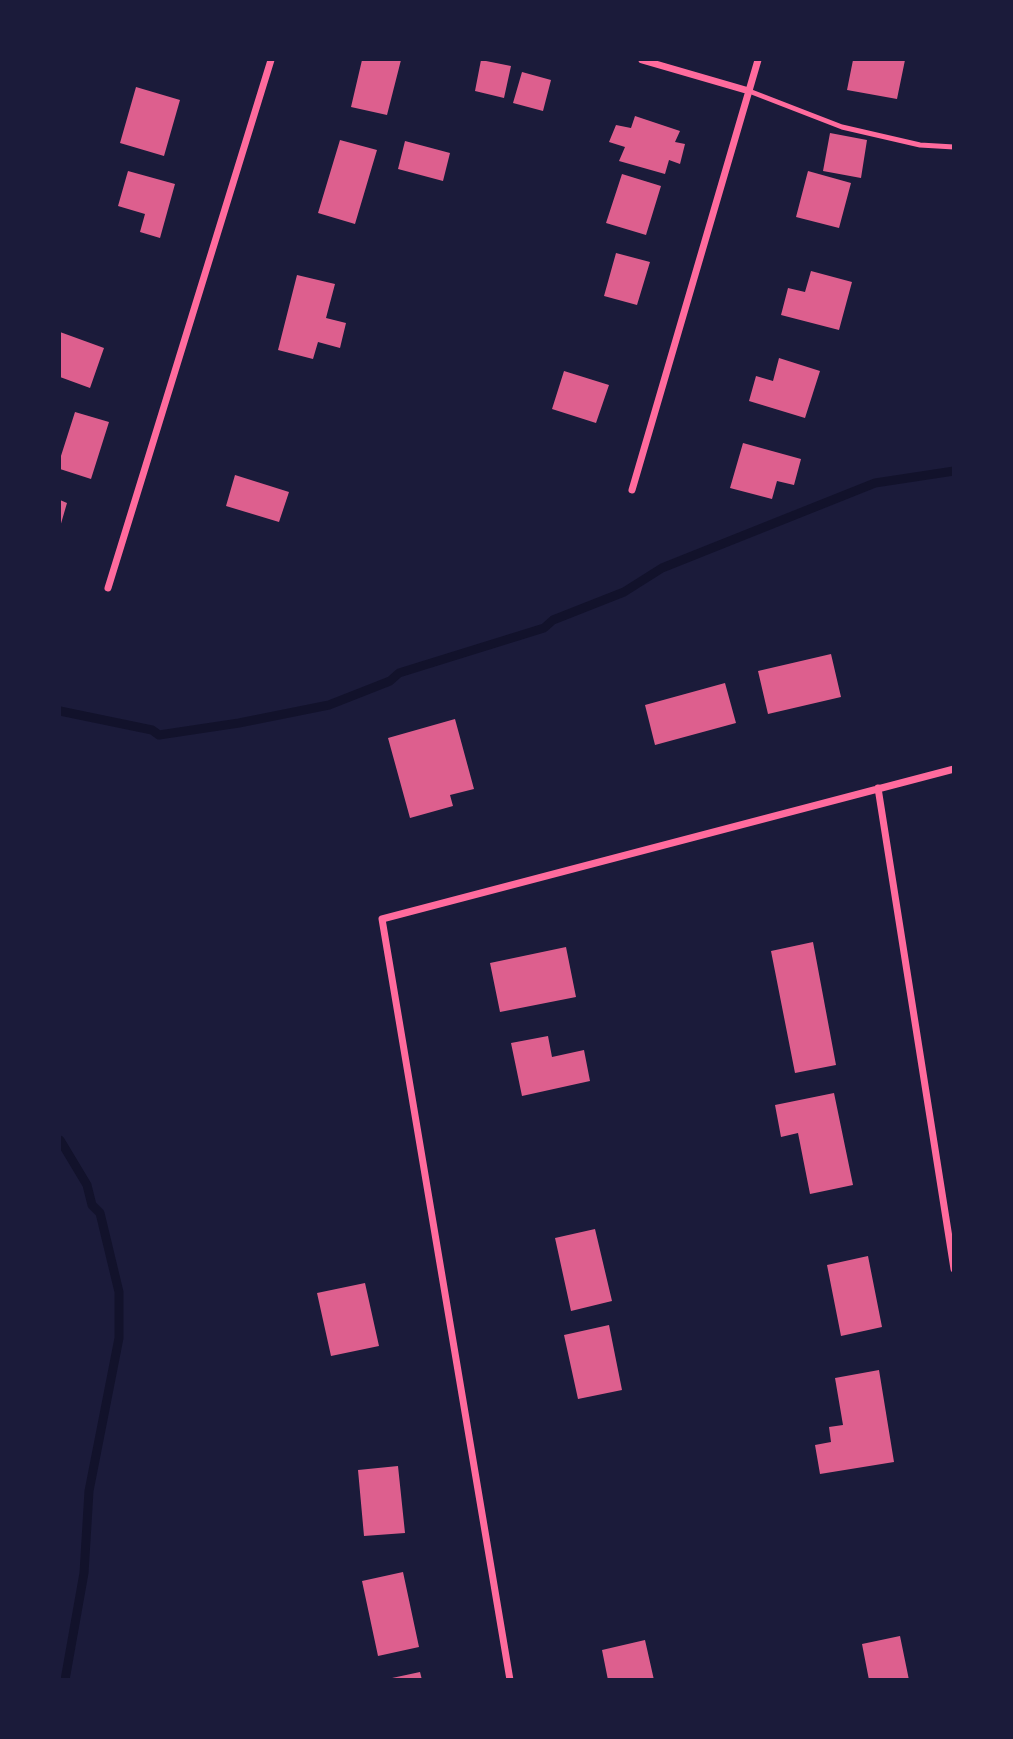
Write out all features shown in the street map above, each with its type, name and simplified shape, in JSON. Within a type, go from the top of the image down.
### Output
[{"type":"street","points":[[108,588],[271,60]]},
{"type":"street","points":[[642,60],[749,91]]},
{"type":"street","points":[[632,490],[758,60]]},
{"type":"street","points":[[510,1679],[382,919],[954,769]]},
{"type":"street","points":[[878,788],[954,1269]]},
{"type":"lane","points":[[749,91],[842,127],[920,145],[954,147]]},
{"type":"building","points":[[362,60],[401,60],[387,115],[351,107]]},
{"type":"building","points":[[481,60],[511,66],[504,98],[475,91]]},
{"type":"building","points":[[853,60],[905,60],[897,99],[847,90]]},
{"type":"building","points":[[522,72],[551,80],[543,111],[513,103]]},
{"type":"building","points":[[136,87],[180,100],[164,156],[120,143]]},
{"type":"building","points":[[635,116],[680,131],[675,142],[685,144],[680,164],[669,160],[665,174],[619,161],[625,147],[609,142],[616,125],[631,128]]},
{"type":"building","points":[[830,133],[867,140],[861,178],[823,171]]},
{"type":"building","points":[[340,140],[377,150],[355,224],[318,213]]},
{"type":"building","points":[[405,141],[450,153],[443,181],[398,169]]},
{"type":"building","points":[[128,171],[175,184],[160,238],[140,232],[145,214],[118,206]]},
{"type":"building","points":[[808,171],[851,183],[839,228],[796,217]]},
{"type":"building","points":[[622,174],[661,186],[646,235],[606,223]]},
{"type":"building","points":[[616,253],[650,262],[637,305],[604,296]]},
{"type":"building","points":[[811,271],[852,282],[839,330],[781,315],[788,288],[805,292]]},
{"type":"building","points":[[297,275],[335,284],[326,318],[346,323],[340,348],[318,342],[313,359],[278,350]]},
{"type":"building","points":[[60,332],[104,348],[90,388],[60,377]]},
{"type":"building","points":[[779,358],[820,371],[805,418],[749,401],[756,376],[773,381]]},
{"type":"building","points":[[564,371],[609,385],[596,423],[552,409]]},
{"type":"building","points":[[75,412],[109,422],[91,479],[60,469],[60,459]]},
{"type":"building","points":[[743,443],[801,459],[794,485],[777,481],[772,499],[730,488]]},
{"type":"building","points":[[235,475],[289,492],[279,522],[226,506]]},
{"type":"building","points":[[60,500],[67,503],[60,527]]},
{"type":"building","points":[[831,654],[841,697],[768,714],[758,671]]},
{"type":"building","points":[[725,683],[736,723],[655,745],[645,705]]},
{"type":"building","points":[[455,719],[474,789],[450,795],[453,806],[410,818],[388,738]]},
{"type":"building","points":[[813,942],[836,1065],[795,1073],[771,951]]},
{"type":"building","points":[[566,947],[576,997],[500,1012],[490,963]]},
{"type":"building","points":[[548,1036],[552,1057],[584,1050],[590,1081],[522,1096],[511,1043]]},
{"type":"building","points":[[834,1093],[853,1185],[810,1194],[798,1133],[781,1137],[775,1105]]},
{"type":"building","points":[[595,1229],[612,1301],[571,1311],[555,1238]]},
{"type":"building","points":[[868,1256],[882,1327],[841,1336],[827,1265]]},
{"type":"building","points":[[365,1283],[379,1346],[331,1356],[317,1293]]},
{"type":"building","points":[[609,1325],[622,1390],[578,1399],[564,1335]]},
{"type":"building","points":[[879,1370],[894,1462],[820,1474],[815,1445],[831,1442],[829,1427],[843,1425],[835,1378]]},
{"type":"building","points":[[398,1466],[405,1533],[364,1536],[358,1470]]},
{"type":"building","points":[[403,1572],[419,1647],[378,1656],[362,1581]]},
{"type":"building","points":[[900,1636],[909,1680],[869,1680],[862,1644]]},
{"type":"building","points":[[645,1640],[654,1680],[608,1680],[602,1650]]},
{"type":"building","points":[[420,1672],[422,1680],[392,1680],[392,1678]]},
{"type":"waterway","points":[[60,711],[152,730],[159,735],[329,705],[390,681],[399,673],[544,628],[553,620],[624,592],[662,568],[875,483],[954,471]]},
{"type":"waterway","points":[[60,1140],[87,1185],[92,1205],[100,1213],[119,1292],[119,1338],[89,1491],[84,1573],[65,1680]]}]
